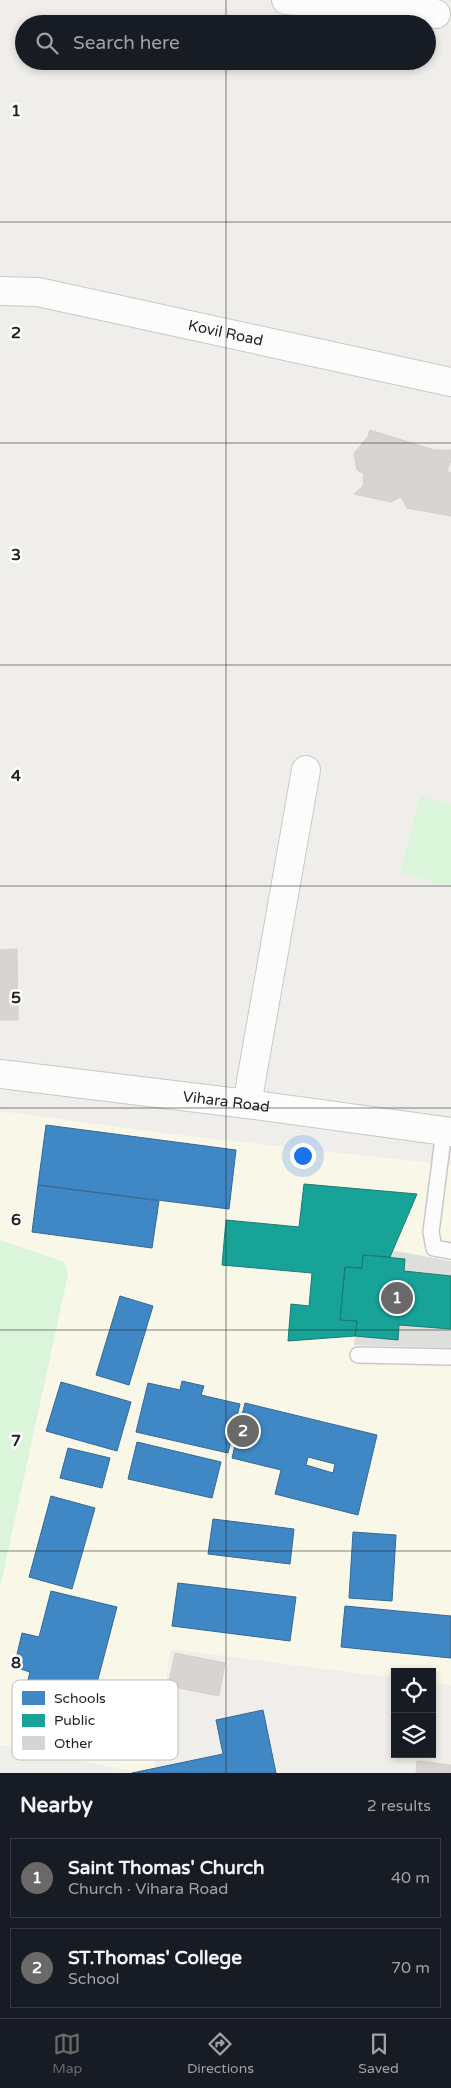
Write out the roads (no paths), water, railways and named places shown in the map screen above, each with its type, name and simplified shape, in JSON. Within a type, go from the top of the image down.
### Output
[{"type":"street","points":[[286,0],[441,10]]},
{"type":"street","name":"Kovil Road","points":[[0,291],[38,292],[451,382]]},
{"type":"street","points":[[247,1104],[306,770]]},
{"type":"street","name":"Vihara Road","points":[[0,1074],[247,1104],[448,1132]]},
{"type":"lane","points":[[448,1132],[432,1232],[434,1248],[451,1251]]},
{"type":"lane","points":[[358,1355],[451,1357]]},
{"type":"place","name":"Saint Thomas' Church","points":[[397,1298]]},
{"type":"place","name":"ST.Thomas' College","points":[[243,1431]]}]
